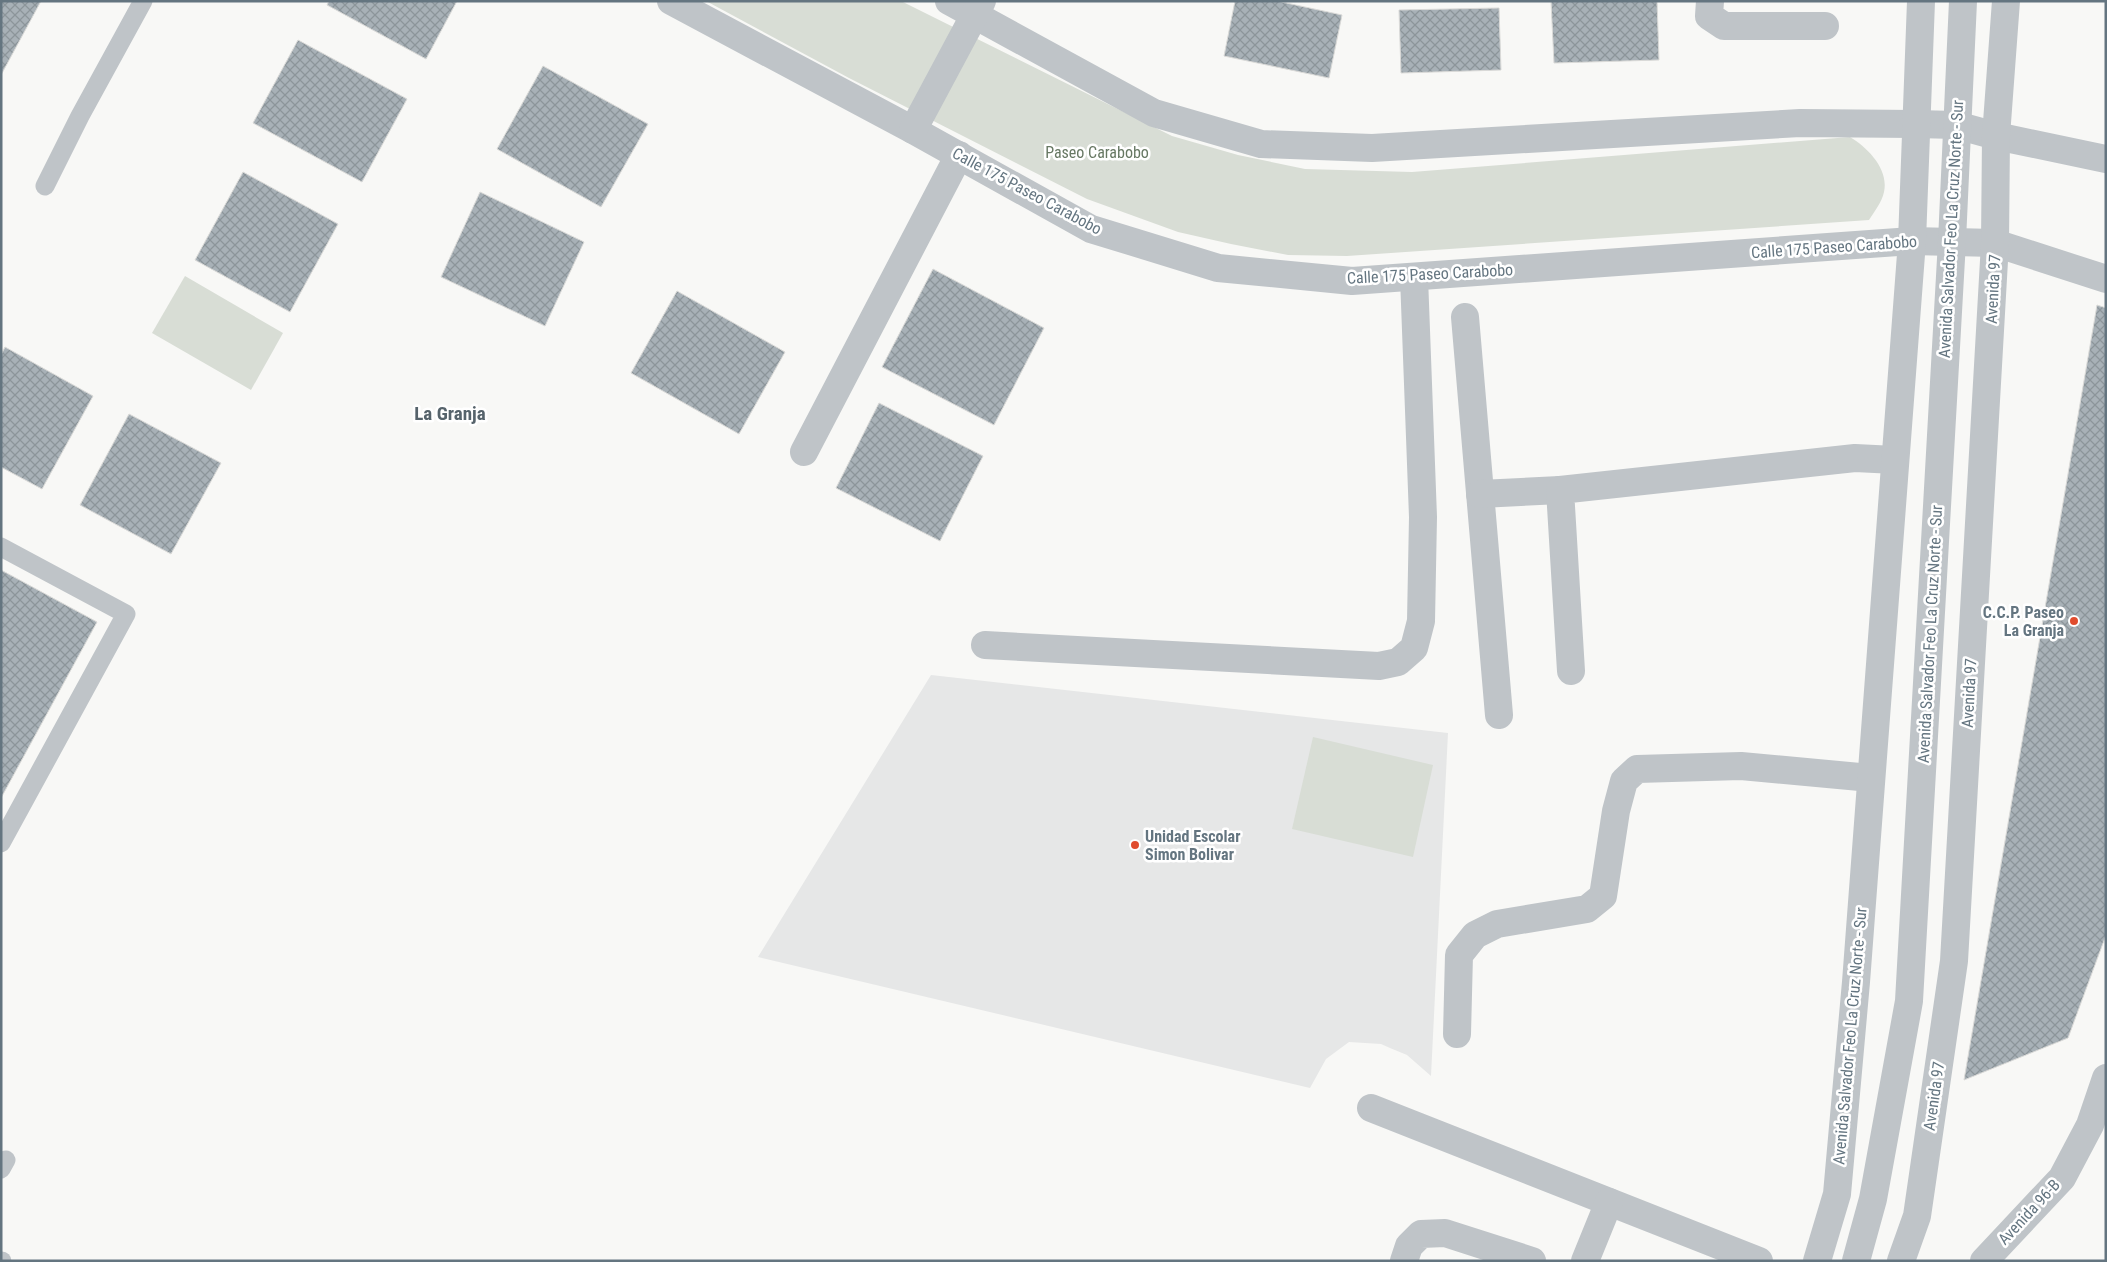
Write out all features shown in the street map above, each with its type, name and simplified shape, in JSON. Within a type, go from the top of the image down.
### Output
[{"type":"street","name":"Calle 175 Paseo Carabobo","points":[[671,1],[913,130],[1091,229],[1218,268],[1352,281],[1912,241],[1952,241],[1995,243],[2106,279]]},
{"type":"street","points":[[949,1],[979,8],[1154,112],[1261,144],[1372,148],[1800,123],[1915,124],[1956,125],[1996,136],[2106,159]]},
{"type":"street","points":[[1710,1],[1709,16],[1724,26],[1825,26]]},
{"type":"street","name":"Avenida Salvador Feo La Cruz Norte - Sur","points":[[1817,1261],[1837,1194],[1856,982],[1912,241],[1920,1]]},
{"type":"street","name":"Avenida Salvador Feo La Cruz Norte - Sur","points":[[1856,1261],[1873,1199],[1910,1000],[1952,241],[1963,1]]},
{"type":"street","name":"Avenida 97","points":[[1901,1261],[1917,1216],[1954,960],[1995,243],[1996,136],[2006,1]]},
{"type":"street","points":[[913,130],[979,8]]},
{"type":"street","points":[[804,452],[959,156]]},
{"type":"street","points":[[985,644],[1379,666],[1398,662],[1414,648],[1421,621],[1423,517],[1414,277]]},
{"type":"street","points":[[1465,317],[1500,715]]},
{"type":"street","points":[[1480,494],[1560,490],[1855,458],[1895,460]]},
{"type":"street","points":[[1560,490],[1571,671]]},
{"type":"street","points":[[1456,1034],[1459,955],[1475,935],[1497,924],[1587,909],[1604,896],[1616,811],[1624,781],[1637,769],[1741,766],[1870,778]]},
{"type":"street","name":"Avenida 96-B","points":[[1984,1261],[2062,1178],[2090,1125],[2106,1078]]},
{"type":"street","points":[[1371,1108],[1759,1261]]},
{"type":"street","points":[[1585,1261],[1609,1202]]},
{"type":"street","points":[[1404,1261],[1409,1246],[1421,1234],[1445,1233],[1532,1261]]},
{"type":"lane","points":[[45,186],[80,116],[143,1]]},
{"type":"lane","points":[[1,547],[126,614],[1,842]]},
{"type":"shaded area","name":"Unidad Escolar Simon Bolivar","points":[[931,675],[1448,733],[1431,1076],[1407,1055],[1381,1044],[1349,1042],[1326,1059],[1310,1088],[758,957]]},
{"type":"green space","name":"Paseo Carabobo","points":[[706,1],[901,1],[1172,136],[1238,155],[1305,169],[1412,172],[1850,137],[1864,147],[1876,160],[1885,183],[1884,192],[1880,203],[1869,220],[1347,256],[1288,255],[1178,232],[1087,199],[849,78]]},
{"type":"green space","points":[[185,276],[283,333],[251,390],[152,333]]},
{"type":"green space","points":[[1313,737],[1433,765],[1413,857],[1292,829]]},
{"type":"building","points":[[1,1],[41,1],[1,75]]},
{"type":"building","points":[[329,1],[457,1],[426,59],[327,5]]},
{"type":"building","points":[[1235,1],[1277,1],[1342,15],[1329,78],[1224,56]]},
{"type":"building","points":[[1551,1],[1657,1],[1659,60],[1554,63]]},
{"type":"building","points":[[1499,8],[1501,70],[1401,73],[1399,10]]},
{"type":"building","points":[[298,40],[407,99],[362,182],[253,123]]},
{"type":"building","points":[[543,66],[648,124],[601,207],[497,149]]},
{"type":"building","points":[[243,172],[338,224],[290,312],[195,260]]},
{"type":"building","points":[[480,192],[584,242],[545,326],[441,277]]},
{"type":"building","points":[[933,269],[1044,328],[994,425],[882,367]]},
{"type":"building","points":[[677,291],[785,352],[739,434],[631,373]]},
{"type":"building","name":"C.C.P. Paseo La Granja","points":[[2097,305],[2106,308],[2106,935],[2068,1038],[1964,1080]]},
{"type":"building","points":[[5,347],[93,396],[42,489],[1,467],[1,355]]},
{"type":"building","points":[[879,403],[983,456],[940,541],[836,488]]},
{"type":"building","points":[[129,414],[221,463],[171,554],[80,505]]},
{"type":"building","points":[[1,570],[97,622],[1,798]]},
{"type":"place","name":"C.C.P. Paseo La Granja","points":[[2074,621]]},
{"type":"place","name":"Unidad Escolar Simon Bolivar","points":[[1135,845]]},
{"type":"district","name":"La Granja","points":[[450,413]]}]
